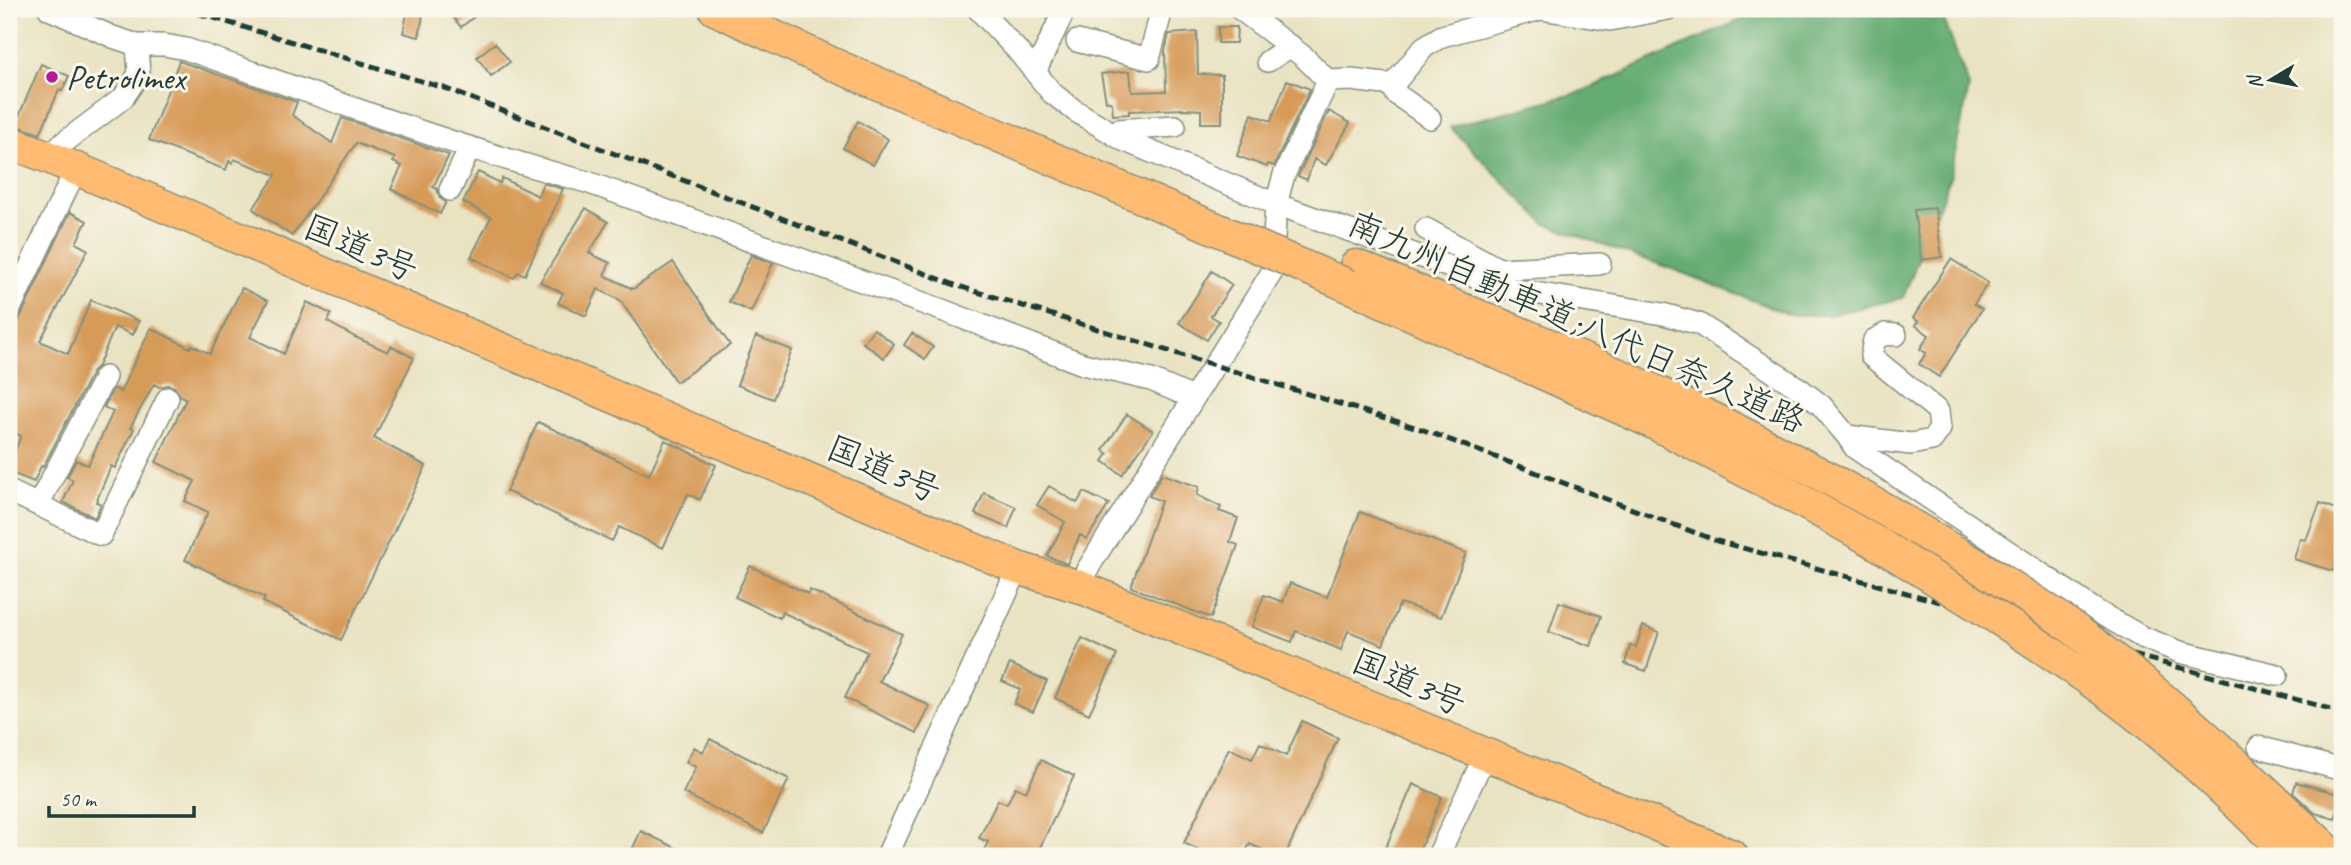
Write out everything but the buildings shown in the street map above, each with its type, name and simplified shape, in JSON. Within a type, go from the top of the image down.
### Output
[{"type":"highway","name":"南九州自動車道;八代日奈久道路","points":[[715,9],[840,59],[1352,276],[1654,423],[1782,490],[1875,542],[2034,641],[2141,719],[2216,783],[2291,856]]},
{"type":"highway","name":"南九州自動車道;八代日奈久道路","points":[[749,9],[840,59]]},
{"type":"highway","name":"国道3号","points":[[9,142],[1018,568],[1080,587],[1732,856]]},
{"type":"highway","name":"南九州自動車道;八代日奈久道路","points":[[1352,276],[1557,348],[1664,395],[1797,460],[1889,512],[2056,616],[2161,698],[2235,761],[2333,856]]},
{"type":"street","points":[[50,9],[137,45],[164,45],[186,49],[470,148],[587,183],[942,310],[1083,364],[1151,380],[1193,398]]},
{"type":"street","points":[[978,9],[1052,93],[1058,108],[1123,140],[1276,204],[1492,275],[1600,264]]},
{"type":"street","points":[[1035,72],[1065,9]]},
{"type":"street","points":[[1077,41],[1149,59],[1161,9]]},
{"type":"street","points":[[1240,9],[1291,46],[1328,81],[1351,79],[1393,85]]},
{"type":"street","points":[[1473,9],[1490,23]]},
{"type":"street","points":[[1393,85],[1424,47],[1442,36],[1541,9],[1610,20],[1668,9]]},
{"type":"street","points":[[46,156],[123,98],[139,74],[137,45]]},
{"type":"street","points":[[1268,61],[1291,46]]},
{"type":"street","points":[[1080,587],[1087,570],[1272,272],[1276,204],[1284,175],[1328,81]]},
{"type":"street","points":[[1393,85],[1396,94],[1430,118]]},
{"type":"street","points":[[1112,133],[1118,130],[1175,126]]},
{"type":"street","points":[[450,190],[470,148]]},
{"type":"street","points":[[9,311],[76,169]]},
{"type":"street","points":[[1426,229],[1510,289],[1663,314],[1699,324],[1821,405],[1854,448],[2098,612],[2142,637],[2180,652],[2277,675]]},
{"type":"street","points":[[1847,436],[1911,444],[1932,440],[1940,429],[1938,411],[1871,356],[1874,340],[1885,334],[1896,335]]},
{"type":"street","points":[[38,505],[105,377]]},
{"type":"street","points":[[9,491],[101,536],[167,398]]},
{"type":"street","points":[[887,856],[1018,568]]},
{"type":"street","points":[[2259,747],[2342,770]]},
{"type":"street","points":[[1438,856],[1485,755]]},
{"type":"green space","points":[[1765,9],[1940,9],[1969,87],[1950,178],[1903,298],[1828,315],[1790,315],[1675,270],[1545,224],[1450,127],[1581,92]]},
{"type":"railway","points":[[184,9],[444,88],[955,285],[1421,429],[1717,541],[2342,712]]},
{"type":"place","name":"Petrolimex","points":[[52,77]]}]
